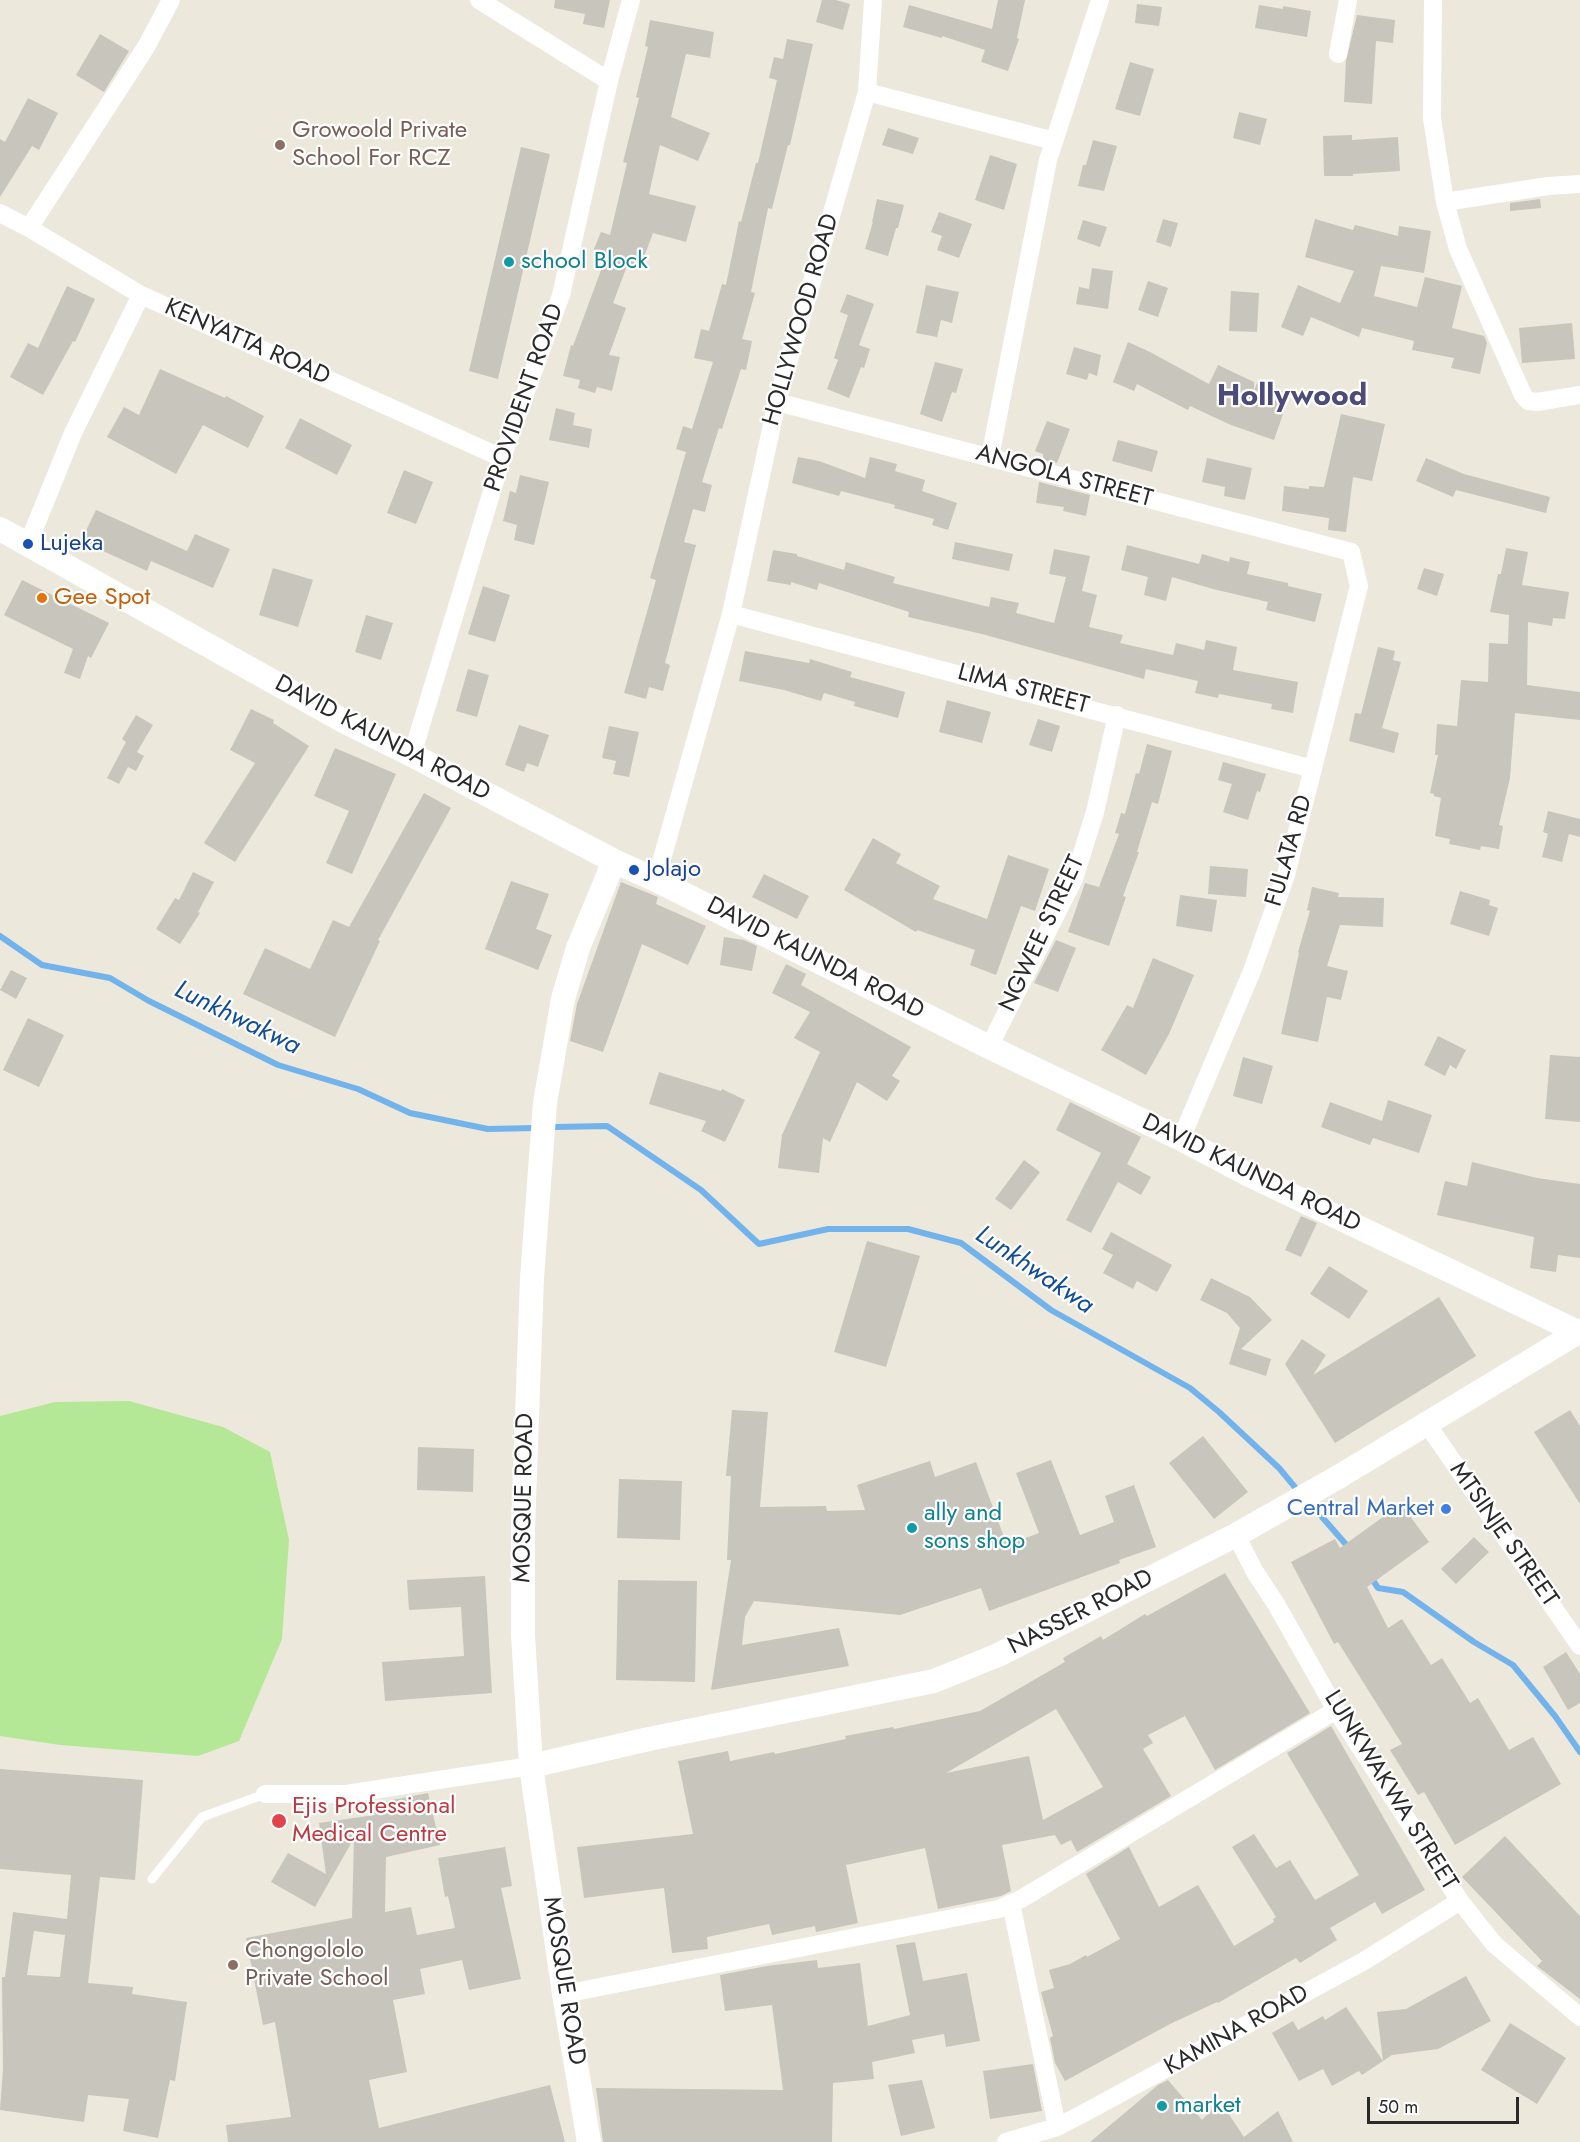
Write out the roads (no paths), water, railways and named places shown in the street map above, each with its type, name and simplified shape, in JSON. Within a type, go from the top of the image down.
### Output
[{"type":"street","points":[[29,228],[146,47],[171,0]]},
{"type":"street","points":[[479,0],[609,81]]},
{"type":"street","name":"PROVIDENT ROAD","points":[[412,755],[502,458],[561,295],[609,81],[631,0]]},
{"type":"street","name":"HOLLYWOOD ROAD","points":[[656,880],[731,614],[777,402],[867,92],[873,0]]},
{"type":"street","points":[[990,457],[1048,160],[1100,0]]},
{"type":"street","points":[[1338,54],[1348,0]]},
{"type":"street","points":[[1433,0],[1432,118],[1445,202],[1458,249],[1523,395],[1528,401],[1536,402],[1580,395]]},
{"type":"street","points":[[867,92],[1054,141]]},
{"type":"street","points":[[1445,202],[1548,186],[1580,184]]},
{"type":"street","name":"KENYATTA ROAD","points":[[0,213],[141,295],[502,458]]},
{"type":"street","points":[[28,544],[74,433],[141,295]]},
{"type":"street","name":"ANGOLA STREET","points":[[777,402],[1351,552]]},
{"type":"street","name":"DAVID KAUNDA ROAD","points":[[0,529],[347,723],[614,861],[989,1047],[1181,1139],[1247,1174],[1579,1331]]},
{"type":"street","name":"FULATA RD","points":[[1181,1139],[1252,971],[1283,886],[1359,586],[1351,552]]},
{"type":"street","name":"LIMA STREET","points":[[731,614],[1313,769]]},
{"type":"street","name":"NGWEE STREET","points":[[989,1047],[1074,879],[1095,812],[1117,715]]},
{"type":"street","name":"MOSQUE ROAD","points":[[589,2142],[564,1994],[531,1766],[523,1635],[523,1528],[532,1278],[545,1103],[563,999],[579,948],[614,861]]},
{"type":"street","name":"NASSER ROAD","points":[[531,1766],[649,1739],[934,1681],[998,1655],[1236,1535],[1340,1476],[1579,1331]]},
{"type":"street","name":"MTSINJE STREET","points":[[1427,1424],[1572,1621],[1580,1646]]},
{"type":"street","name":"LUNKWAKWA STREET","points":[[1236,1535],[1255,1572],[1276,1604],[1336,1710],[1460,1901],[1494,1944],[1580,2017]]},
{"type":"street","points":[[564,1994],[987,1911],[1011,1903],[1336,1710]]},
{"type":"street","points":[[265,1794],[346,1794],[531,1766]]},
{"type":"street","name":"KAMINA ROAD","points":[[1006,2142],[1057,2127],[1161,2073],[1364,1961],[1460,1901]]},
{"type":"street","points":[[1011,1903],[1057,2127]]},
{"type":"lane","points":[[152,1879],[202,1817],[265,1794]]},
{"type":"waterway","name":"Lunkhwakwa","points":[[0,936],[42,965],[110,978],[149,1001],[278,1065],[358,1089],[410,1113],[488,1129],[535,1128]]},
{"type":"waterway","name":"Lunkhwakwa","points":[[556,1127],[607,1126],[701,1190],[759,1244],[828,1229],[908,1229],[961,1243],[1051,1310],[1190,1388],[1279,1468],[1299,1492]]},
{"type":"waterway","name":"Lunkhwakwa","points":[[1322,1517],[1350,1549]]},
{"type":"waterway","name":"Lunkhwakwa","points":[[1370,1576],[1378,1588],[1403,1592],[1474,1642],[1513,1665],[1555,1716],[1580,1752]]},
{"type":"place","name":"Growoold Private School For RCZ","points":[[280,145]]},
{"type":"place","name":"school Block","points":[[509,262]]},
{"type":"place","name":"Lujeka","points":[[28,544]]},
{"type":"place","name":"Gee Spot","points":[[42,598]]},
{"type":"place","name":"Jolajo","points":[[634,870]]},
{"type":"place","name":"Central Market","points":[[1446,1509]]},
{"type":"place","name":"ally and sons shop","points":[[912,1528]]},
{"type":"place","name":"Ejis Professional Medical Centre","points":[[279,1821]]},
{"type":"place","name":"Chongololo Private School","points":[[233,1965]]},
{"type":"place","name":"market","points":[[1162,2106]]},
{"type":"district","name":"Hollywood","points":[[1292,398]]}]
